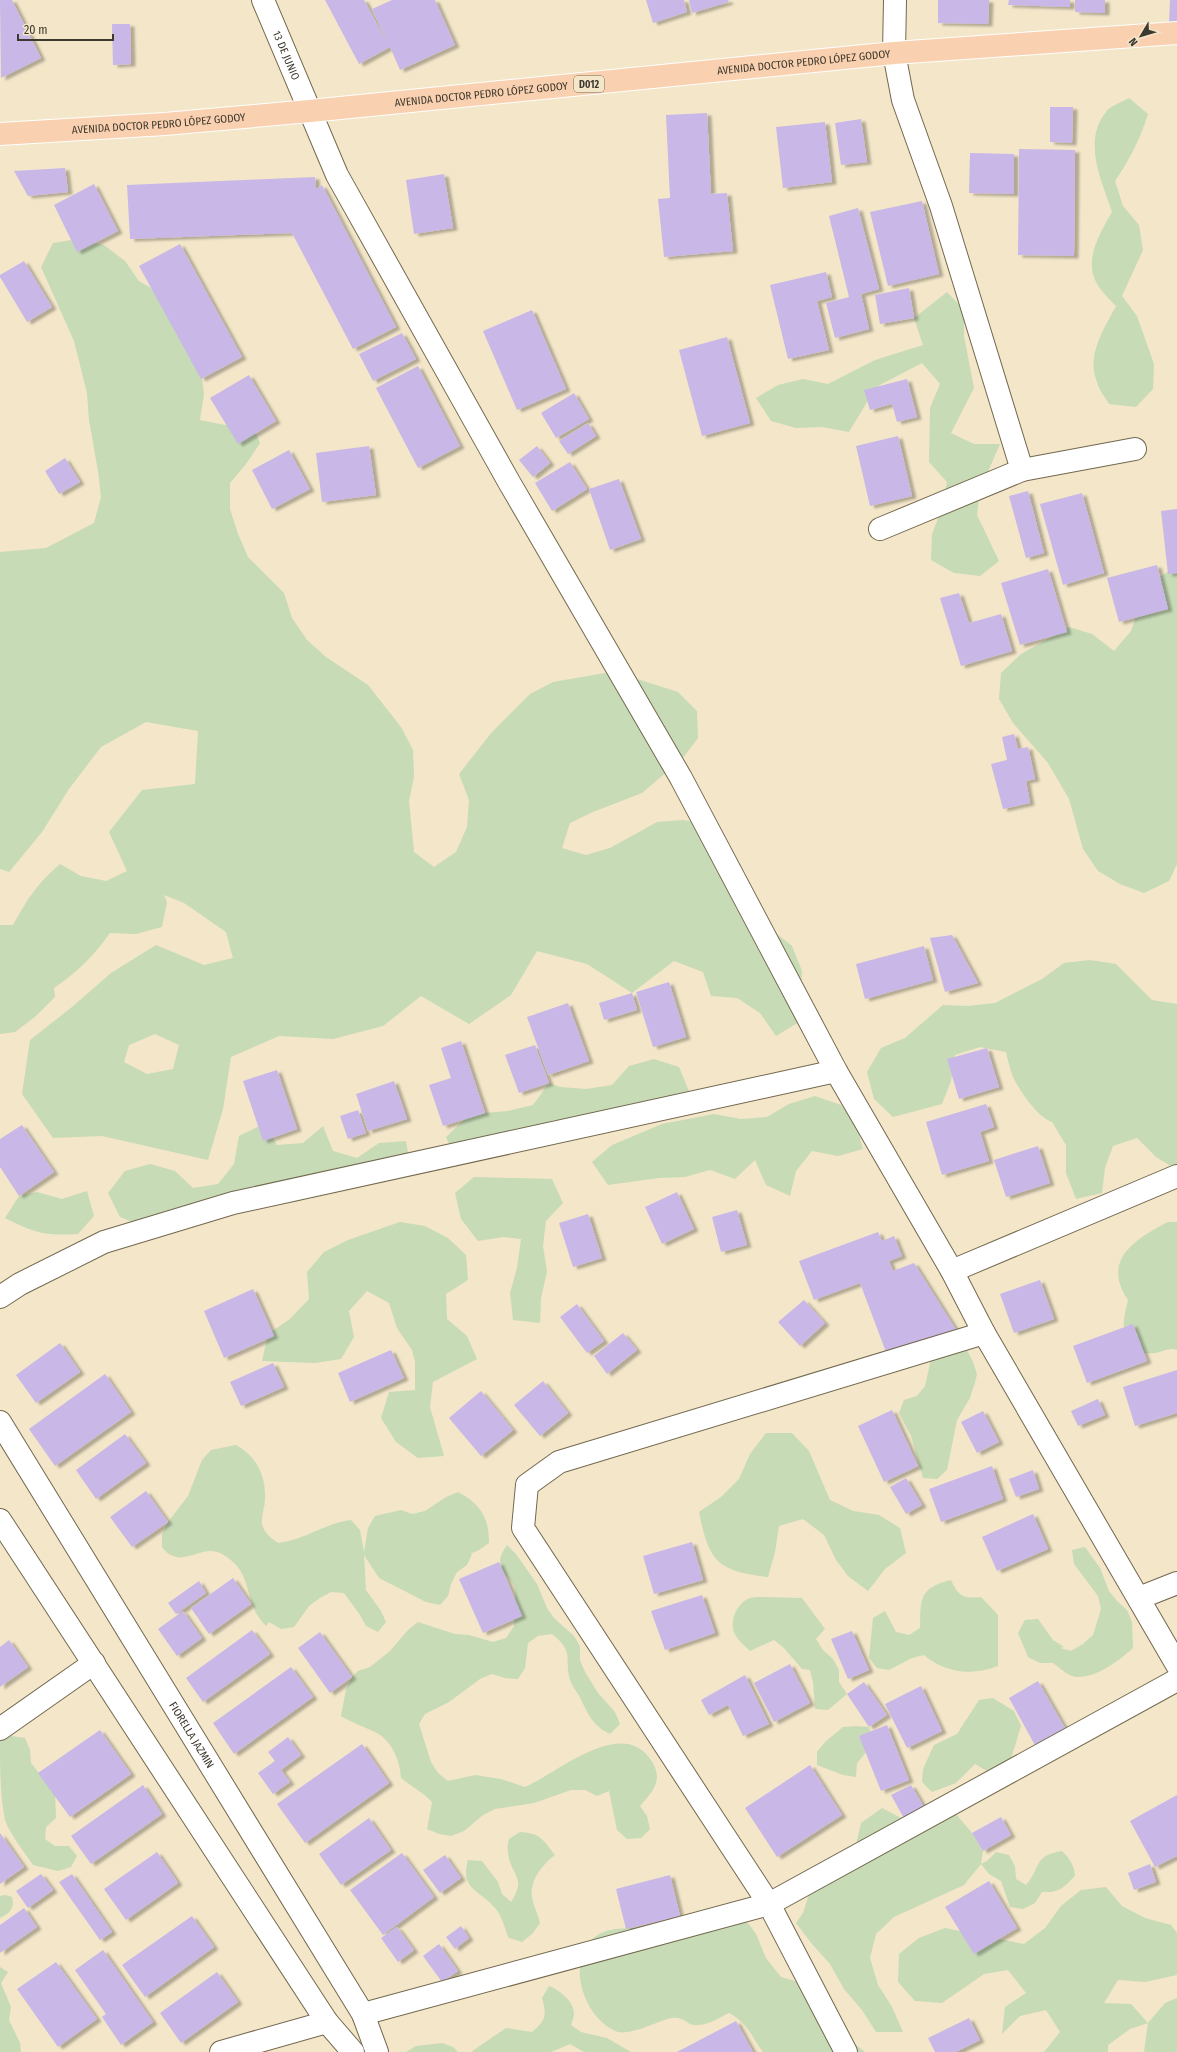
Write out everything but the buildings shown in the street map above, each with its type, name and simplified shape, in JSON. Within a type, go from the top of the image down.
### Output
[{"type":"main road","name":"AVENIDA DOCTOR PEDRO LÓPEZ GODOY","points":[[0,134],[165,124],[310,111],[894,53],[1177,33]]},
{"type":"street","name":"13 DE JUNIO","points":[[263,0],[337,174],[509,482],[681,778],[836,1071],[952,1271],[984,1333],[1177,1665]]},
{"type":"street","points":[[895,0],[894,53],[903,100],[941,206],[1022,470]]},
{"type":"street","points":[[880,529],[1022,470],[1135,449]]},
{"type":"street","points":[[0,1297],[20,1284],[104,1242],[233,1203],[836,1071]]},
{"type":"street","points":[[952,1271],[1177,1176]]},
{"type":"street","points":[[846,2052],[769,1904],[523,1528],[528,1485],[559,1462],[984,1333]]},
{"type":"street","name":"FIORELLA JAZMIN","points":[[0,1422],[363,2014],[377,2052]]},
{"type":"street","points":[[0,1520],[327,2022],[353,2052]]},
{"type":"street","points":[[1138,1598],[1177,1583]]},
{"type":"street","points":[[0,1729],[94,1663]]},
{"type":"street","points":[[363,2014],[769,1904],[1177,1680]]},
{"type":"street","points":[[221,2052],[327,2022]]},
{"type":"green space","points":[[1129,98],[1148,114],[1134,149],[1115,181],[1123,206],[1139,225],[1143,250],[1122,296],[1137,316],[1154,364],[1153,389],[1136,407],[1109,404],[1098,385],[1094,372],[1095,353],[1098,343],[1116,306],[1099,287],[1094,278],[1092,268],[1094,249],[1112,212],[1096,162],[1095,136],[1099,124],[1106,112],[1113,106]]},
{"type":"green space","points":[[78,239],[104,245],[125,261],[139,281],[185,308],[199,355],[204,394],[200,420],[225,425],[250,418],[260,443],[246,464],[230,483],[230,509],[238,534],[248,557],[284,593],[292,618],[307,640],[326,657],[368,685],[401,727],[413,750],[414,777],[409,801],[414,852],[434,867],[456,852],[467,827],[469,800],[459,774],[492,732],[530,694],[553,682],[605,673],[631,677],[678,692],[697,711],[698,738],[682,759],[642,793],[593,812],[570,823],[562,848],[586,855],[610,848],[657,822],[683,820],[709,824],[772,930],[792,946],[802,971],[799,1022],[776,1036],[760,1013],[737,998],[711,996],[703,972],[674,961],[632,993],[587,964],[537,951],[511,995],[469,1024],[421,996],[383,1026],[333,1039],[279,1036],[231,1057],[223,1109],[208,1160],[102,1136],[53,1138],[22,1094],[30,1040],[72,1007],[111,973],[156,945],[204,965],[233,958],[226,932],[184,903],[164,895],[167,902],[162,927],[136,934],[110,933],[85,963],[54,988],[55,997],[36,1016],[15,1032],[0,1034],[0,925],[13,925],[23,907],[34,892],[45,878],[60,864],[81,876],[106,881],[127,871],[109,832],[142,790],[195,784],[198,731],[146,722],[101,747],[69,789],[42,832],[9,872],[0,869],[0,552],[46,548],[94,523],[101,497],[89,420],[87,393],[74,341],[41,267],[53,243]],"holes":[[[155,1034],[179,1045],[173,1069],[147,1074],[124,1062],[129,1045]]]},
{"type":"green space","points":[[947,292],[964,310],[964,336],[974,388],[951,433],[974,444],[1000,444],[980,490],[977,515],[999,561],[980,576],[954,573],[931,560],[932,534],[942,508],[947,482],[929,462],[930,408],[940,384],[922,363],[876,387],[849,432],[822,427],[796,428],[771,421],[756,398],[778,385],[803,379],[828,384],[875,360],[923,345],[914,318]]},
{"type":"green space","points":[[1174,568],[1177,570],[1177,864],[1169,881],[1144,893],[1120,884],[1098,871],[1083,849],[1069,799],[1048,763],[1013,723],[999,699],[1001,673],[1021,654],[1069,627],[1092,634],[1114,651],[1131,631],[1139,606],[1152,582]]},
{"type":"green space","points":[[1090,960],[1116,964],[1152,1000],[1177,1004],[1177,1170],[1156,1157],[1137,1138],[1113,1146],[1105,1168],[1102,1193],[1076,1199],[1066,1173],[1066,1145],[1052,1122],[1035,1109],[1020,1089],[1013,1077],[1006,1052],[980,1047],[955,1055],[951,1081],[942,1104],[893,1117],[874,1099],[867,1072],[881,1048],[905,1038],[943,1005],[968,1006],[995,1003],[1042,979],[1064,963]]},
{"type":"green space","points":[[654,1059],[679,1067],[689,1091],[581,1119],[553,1120],[531,1132],[457,1162],[446,1137],[465,1119],[485,1113],[508,1111],[533,1105],[549,1083],[560,1087],[586,1089],[612,1085],[629,1066]]},
{"type":"green space","points":[[815,1096],[841,1105],[856,1124],[863,1149],[838,1156],[812,1151],[796,1171],[790,1196],[766,1185],[755,1160],[735,1179],[710,1170],[685,1177],[659,1178],[608,1185],[592,1162],[612,1145],[662,1124],[714,1114],[741,1119],[767,1117],[789,1104]]},
{"type":"green space","points":[[264,1124],[277,1145],[303,1143],[323,1126],[333,1151],[357,1158],[379,1143],[406,1141],[410,1165],[323,1191],[300,1201],[145,1227],[120,1217],[108,1193],[125,1171],[150,1164],[175,1171],[193,1188],[218,1184],[234,1164],[239,1136]]},
{"type":"green space","points":[[474,1177],[552,1179],[563,1203],[546,1221],[543,1246],[547,1272],[541,1298],[540,1323],[513,1320],[510,1293],[517,1268],[521,1239],[503,1237],[478,1241],[461,1219],[455,1193]]},
{"type":"green space","points":[[87,1191],[94,1216],[78,1234],[48,1234],[32,1230],[5,1218],[19,1196],[37,1192],[62,1199]]},
{"type":"green space","points":[[400,1222],[425,1226],[448,1238],[466,1255],[468,1280],[446,1294],[447,1319],[467,1336],[477,1359],[433,1382],[430,1407],[444,1456],[418,1458],[396,1442],[381,1418],[389,1392],[415,1390],[415,1362],[412,1350],[397,1328],[389,1303],[367,1291],[349,1311],[354,1337],[341,1359],[315,1363],[262,1361],[268,1334],[290,1319],[309,1299],[307,1272],[324,1252],[348,1240]]},
{"type":"green space","points":[[1168,1222],[1177,1222],[1177,1350],[1168,1349],[1152,1353],[1133,1352],[1124,1333],[1124,1321],[1128,1300],[1121,1286],[1118,1273],[1120,1262],[1126,1252],[1134,1244],[1144,1236]]},
{"type":"green space","points":[[967,1350],[977,1374],[970,1398],[957,1420],[947,1470],[937,1479],[923,1478],[911,1436],[899,1413],[904,1400],[917,1396],[925,1386],[931,1359],[954,1351]]},
{"type":"green space","points":[[766,1433],[792,1433],[809,1451],[830,1500],[853,1511],[879,1515],[900,1528],[906,1553],[885,1569],[868,1591],[848,1576],[836,1560],[824,1535],[803,1519],[779,1526],[775,1552],[768,1577],[751,1575],[726,1567],[718,1561],[712,1553],[707,1542],[699,1512],[721,1497],[739,1479],[750,1454]]},
{"type":"green space","points":[[236,1445],[249,1455],[262,1474],[265,1499],[262,1524],[266,1533],[278,1543],[297,1539],[332,1524],[351,1520],[360,1530],[364,1552],[368,1528],[375,1516],[401,1510],[412,1514],[425,1511],[446,1497],[458,1492],[473,1502],[482,1513],[489,1534],[489,1543],[470,1554],[472,1554],[467,1565],[457,1572],[451,1584],[448,1596],[440,1605],[426,1602],[379,1578],[364,1555],[366,1590],[381,1611],[386,1622],[378,1632],[366,1626],[344,1593],[331,1592],[309,1606],[294,1627],[281,1629],[269,1622],[266,1626],[258,1617],[240,1570],[233,1562],[222,1554],[208,1551],[190,1556],[177,1557],[169,1554],[162,1547],[162,1534],[168,1522],[188,1496],[202,1460],[211,1450]]},
{"type":"green space","points":[[507,1545],[516,1554],[537,1584],[547,1608],[554,1618],[574,1636],[580,1646],[580,1660],[585,1672],[598,1693],[615,1712],[620,1724],[610,1734],[594,1722],[570,1680],[567,1656],[564,1646],[552,1634],[538,1636],[528,1643],[525,1668],[518,1679],[505,1678],[492,1674],[480,1679],[449,1702],[425,1714],[419,1724],[431,1762],[438,1773],[448,1781],[475,1775],[501,1779],[525,1787],[572,1760],[590,1751],[608,1745],[625,1744],[641,1749],[653,1763],[657,1776],[655,1786],[640,1806],[647,1816],[650,1829],[641,1838],[627,1839],[617,1830],[609,1791],[597,1796],[585,1790],[571,1790],[534,1803],[495,1809],[483,1815],[464,1831],[451,1836],[439,1834],[427,1829],[432,1802],[425,1795],[401,1778],[397,1758],[386,1740],[375,1732],[341,1716],[346,1689],[352,1677],[358,1671],[370,1667],[390,1651],[408,1630],[418,1622],[455,1634],[469,1635],[493,1642],[506,1638],[514,1626],[515,1594],[514,1585],[504,1573],[500,1565],[500,1558]]},
{"type":"green space","points":[[1085,1547],[1100,1568],[1109,1591],[1127,1610],[1132,1622],[1133,1648],[1115,1663],[1092,1675],[1074,1677],[1053,1663],[1040,1663],[1028,1657],[1018,1633],[1025,1620],[1038,1619],[1053,1640],[1064,1647],[1060,1648],[1071,1651],[1083,1644],[1093,1635],[1101,1609],[1098,1596],[1074,1564],[1072,1550]]},
{"type":"green space","points":[[951,1580],[959,1593],[965,1597],[981,1597],[998,1615],[998,1666],[978,1671],[959,1671],[941,1666],[924,1655],[912,1658],[889,1670],[877,1668],[869,1658],[873,1618],[885,1611],[896,1632],[909,1635],[920,1628],[922,1603],[927,1591],[940,1583]]},
{"type":"green space","points":[[750,1598],[802,1598],[825,1629],[816,1639],[823,1650],[833,1659],[839,1670],[839,1682],[847,1694],[828,1710],[815,1709],[813,1682],[810,1670],[802,1669],[784,1648],[774,1640],[750,1651],[735,1635],[733,1622],[738,1607]]},
{"type":"green space","points":[[993,1698],[1014,1711],[1021,1726],[1010,1762],[999,1769],[987,1771],[975,1764],[956,1783],[932,1792],[922,1782],[923,1769],[934,1745],[957,1734],[979,1700]]},
{"type":"green space","points":[[843,1727],[869,1727],[874,1743],[857,1763],[856,1777],[843,1775],[817,1765],[817,1752],[825,1742]]},
{"type":"green space","points":[[11,1736],[25,1738],[30,1750],[31,1763],[55,1793],[56,1818],[46,1827],[45,1839],[55,1846],[69,1846],[77,1856],[71,1867],[58,1871],[33,1865],[14,1837],[5,1820],[1,1791],[0,1740]]},
{"type":"green space","points":[[882,1808],[905,1820],[956,1814],[972,1833],[983,1851],[981,1864],[964,1885],[894,1917],[876,1934],[870,1958],[878,1985],[892,2007],[903,2032],[876,2032],[862,2010],[844,1989],[830,1964],[796,1923],[803,1913],[811,1888],[855,1849],[861,1823]]},
{"type":"green space","points":[[520,1832],[533,1834],[541,1838],[555,1855],[541,1869],[532,1886],[532,1898],[540,1923],[533,1933],[522,1942],[509,1938],[498,1912],[470,1885],[467,1879],[466,1871],[468,1860],[482,1861],[498,1882],[502,1894],[511,1902],[518,1887],[518,1881],[509,1860],[508,1846],[509,1839]]},
{"type":"green space","points":[[1062,1851],[1071,1862],[1075,1876],[1057,1891],[1042,1892],[1035,1903],[1023,1909],[1010,1907],[1001,1881],[989,1874],[981,1864],[987,1861],[996,1852],[1009,1855],[1015,1866],[1016,1879],[1026,1885],[1042,1859],[1052,1853]]},
{"type":"green space","points":[[1106,1887],[1122,1906],[1145,1918],[1171,1925],[1177,1933],[1177,1975],[1145,1982],[1118,1980],[1104,2003],[1131,2004],[1148,2023],[1130,2029],[1108,2045],[1108,2052],[1044,2052],[1060,2032],[1046,2010],[1020,2016],[1002,2034],[1005,2007],[1026,1993],[1008,1970],[984,1974],[942,2003],[915,2001],[898,1982],[899,1954],[919,1938],[945,1928],[1024,1944],[1045,1928],[1061,1906],[1081,1890]]},
{"type":"green space","points":[[5,1895],[12,1897],[13,1904],[11,1910],[0,1918],[0,1896]]},
{"type":"green space","points":[[738,1916],[749,1924],[756,1934],[766,1958],[781,1977],[806,1984],[851,2041],[865,2052],[763,2052],[749,2030],[741,2021],[729,2013],[713,2021],[700,2025],[692,2025],[681,2019],[673,2018],[629,2032],[618,2032],[605,2025],[595,2014],[587,2001],[581,1986],[580,1970],[582,1955],[589,1943],[601,1933],[612,1929],[671,1927]]},
{"type":"green space","points":[[0,1967],[8,1972],[1,1983],[11,2007],[9,2020],[20,2043],[21,2052],[0,2052]]},
{"type":"green space","points":[[549,1986],[561,1993],[571,2004],[574,2013],[571,2025],[581,2032],[607,2038],[631,2052],[584,2052],[570,2044],[551,2052],[471,2052],[506,2028],[532,2032],[543,2020],[545,2009],[542,1998]]},
{"type":"green space","points":[[1177,1998],[1177,2052],[1144,2052],[1148,2023],[1165,2003]]},
{"type":"green space","points":[[442,2043],[453,2047],[458,2052],[406,2052],[416,2046]]}]
